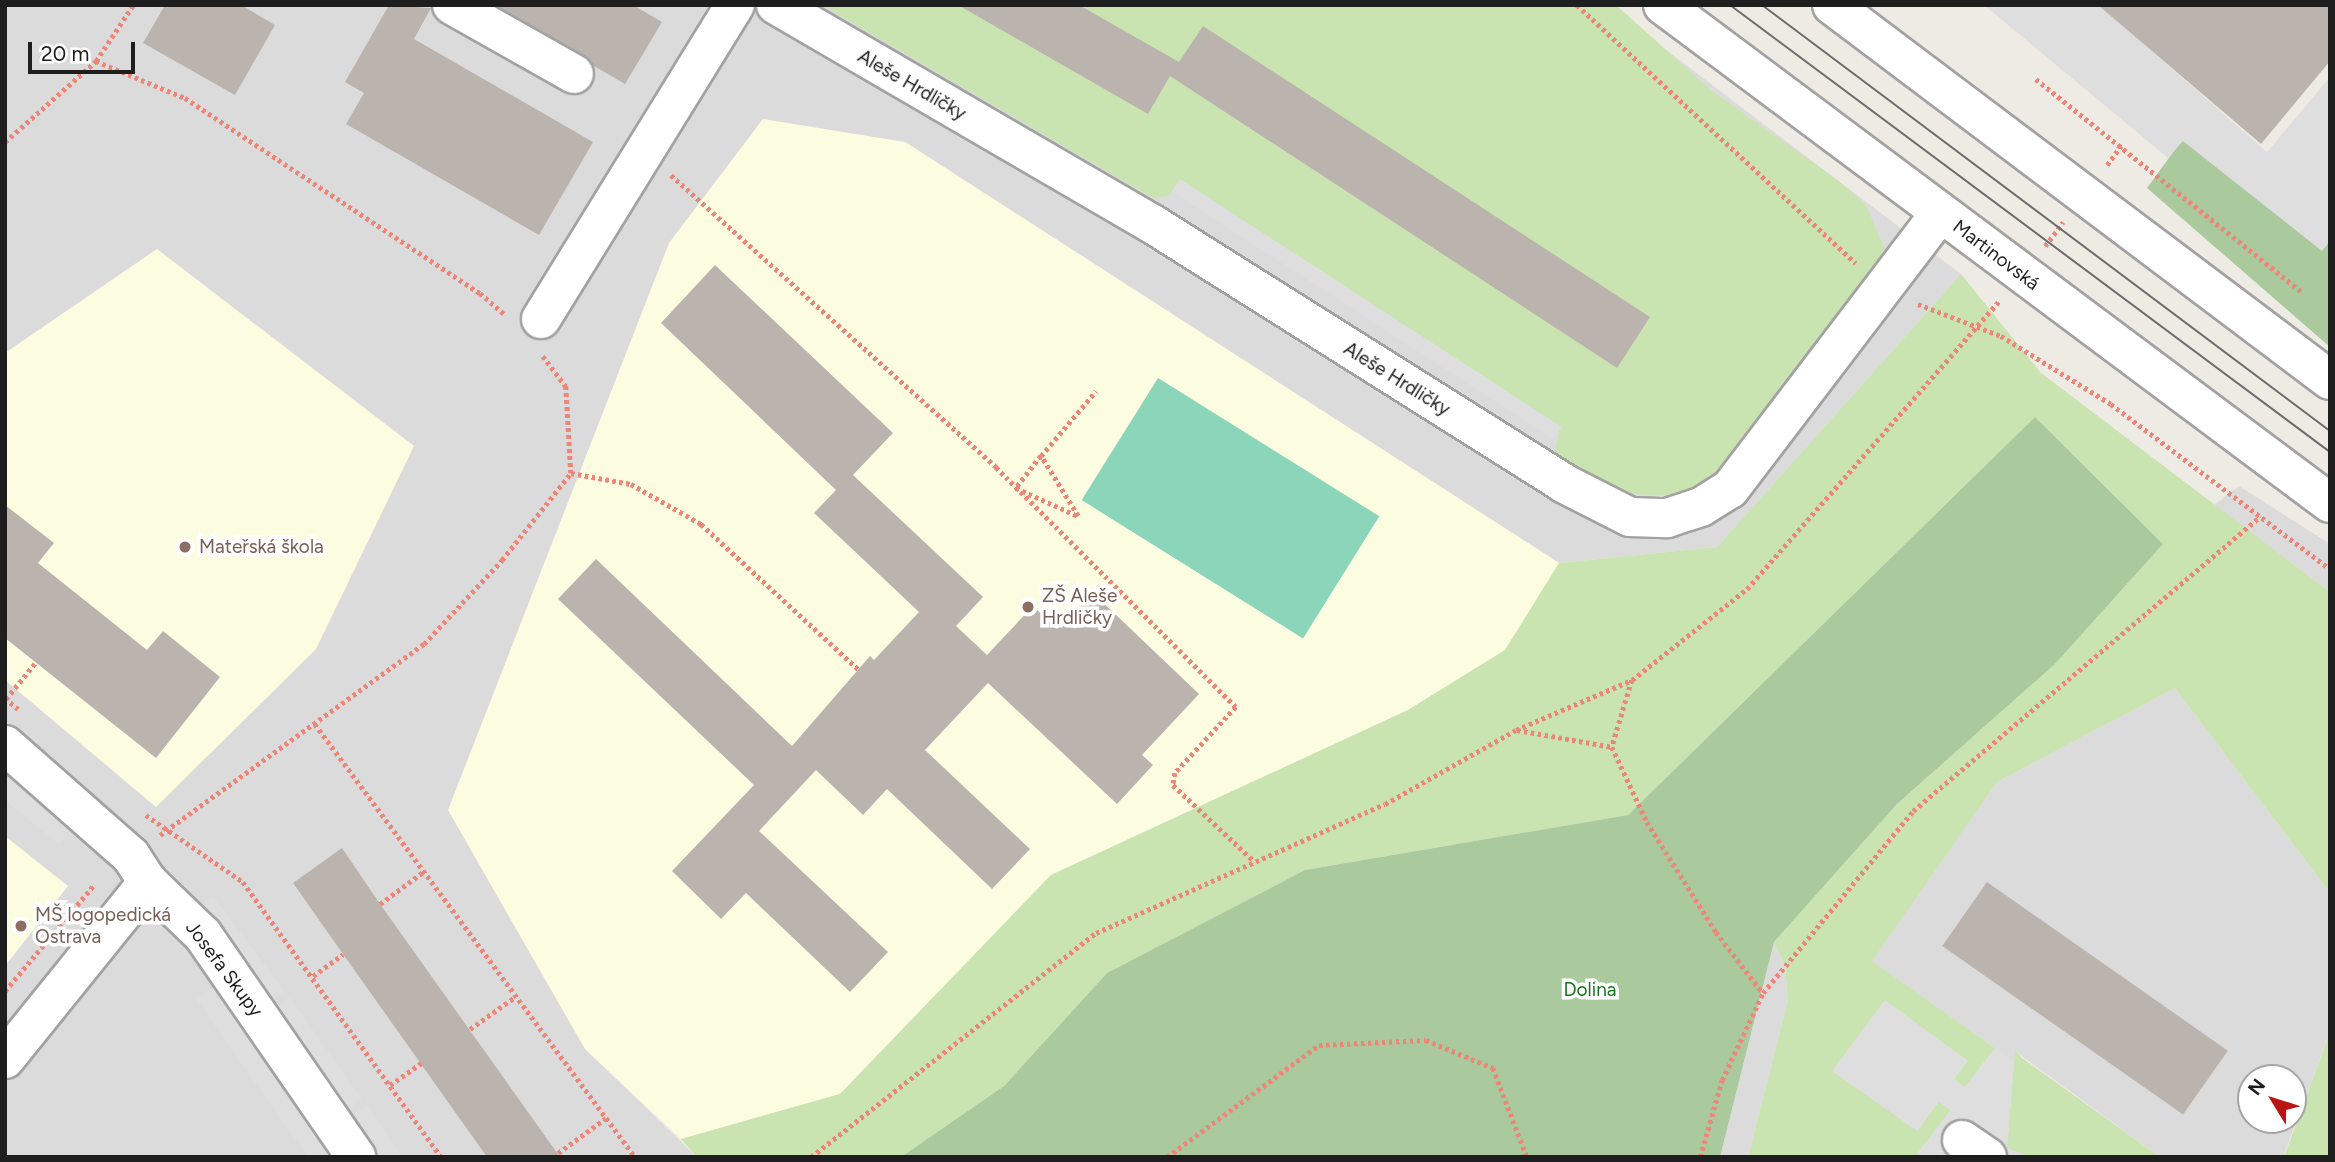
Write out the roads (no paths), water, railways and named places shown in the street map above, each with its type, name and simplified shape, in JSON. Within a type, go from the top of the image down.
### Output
[{"type":"street","points":[[452,5],[574,74]]},
{"type":"street","points":[[529,328],[644,152],[735,5]]},
{"type":"street","name":"Aleše Hrdličky","points":[[776,5],[1154,225],[1563,484],[1630,517],[1667,518],[1701,507],[1730,489],[1940,213]]},
{"type":"street","name":"Martinovská","points":[[1663,5],[2021,275],[2330,503]]},
{"type":"street","points":[[1832,5],[2330,380]]},
{"type":"street","name":"Josefa Skupy","points":[[16,731],[139,869],[203,935],[356,1157]]},
{"type":"street","points":[[5,1059],[139,869]]},
{"type":"tram line","points":[[1730,5],[2330,452]]},
{"type":"tram line","points":[[1762,5],[2330,431]]},
{"type":"place","name":"Mateřská škola","points":[[185,547]]},
{"type":"place","name":"ZŠ Aleše Hrdličky","points":[[1028,607]]},
{"type":"place","name":"MŠ logopedická Ostrava","points":[[21,926]]},
{"type":"park label","name":"Dolina","points":[[1590,990]]}]
